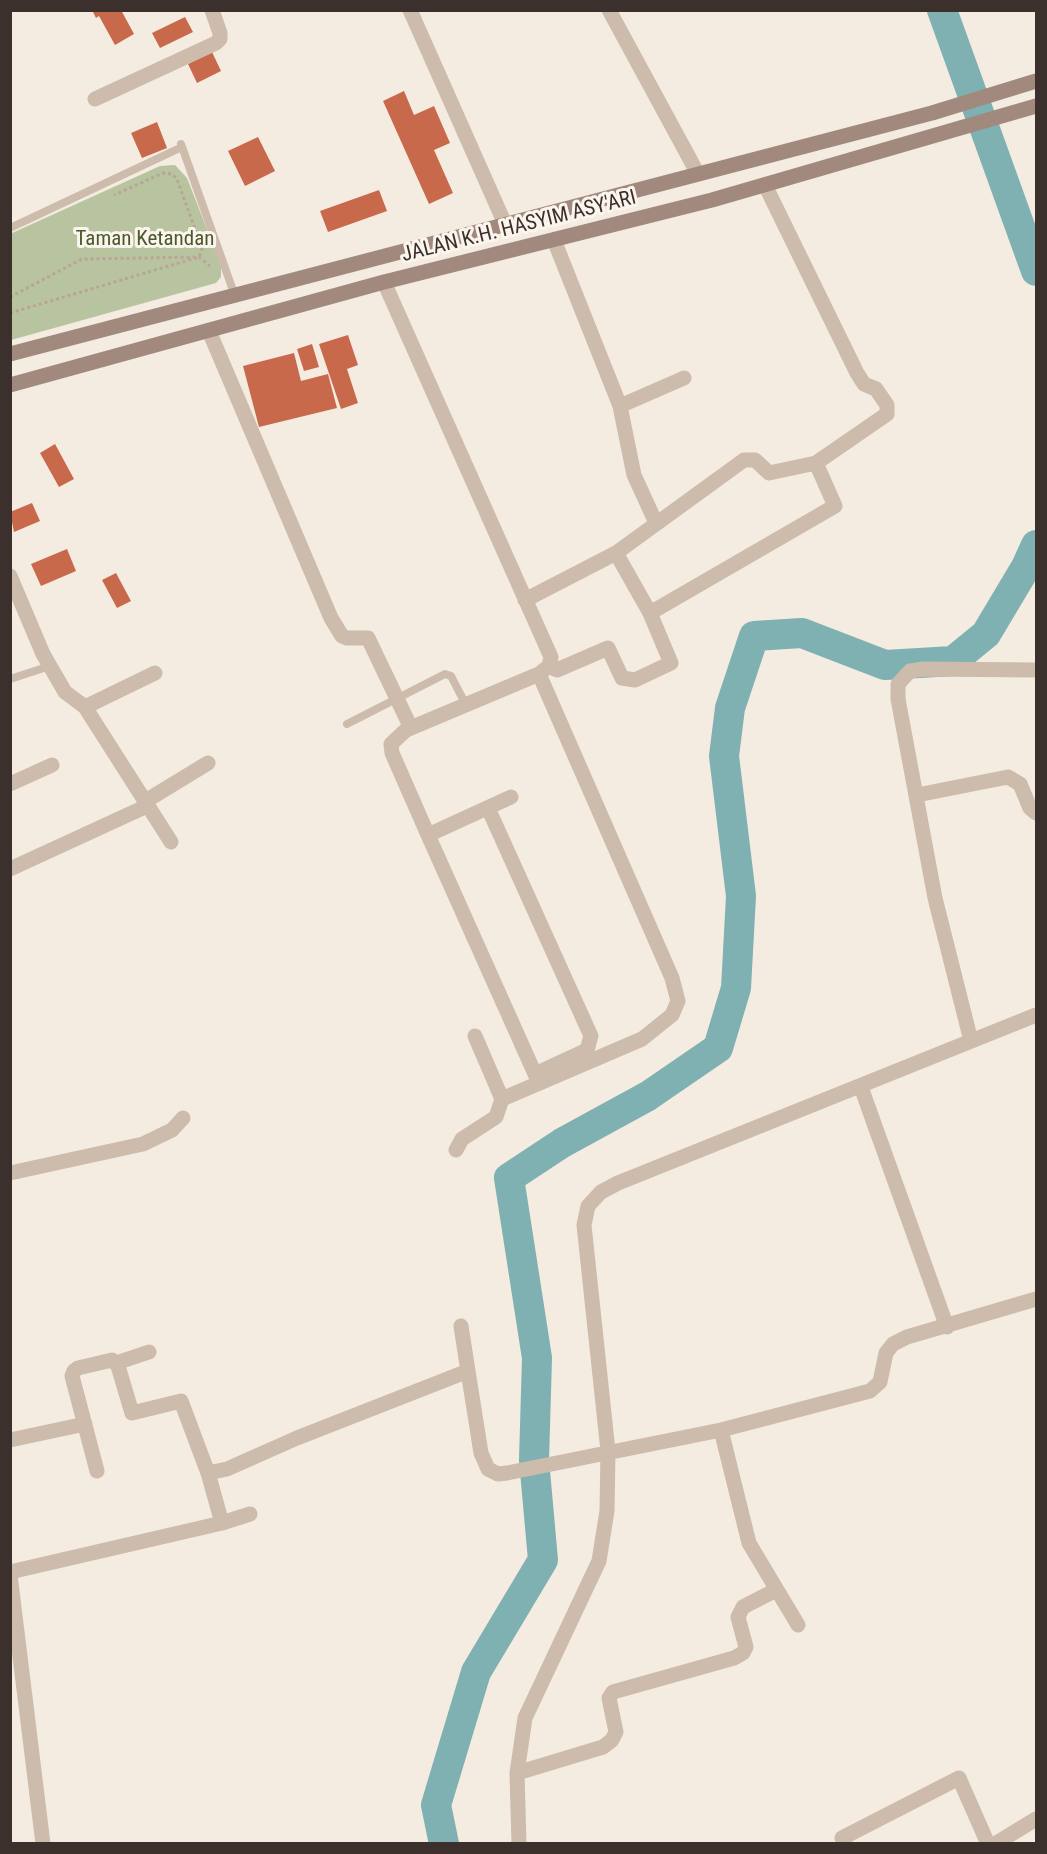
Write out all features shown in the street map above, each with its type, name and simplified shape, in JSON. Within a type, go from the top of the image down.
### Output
[{"type":"main road","name":"JALAN K.H. HASYIM ASY'ARI","points":[[10,354],[932,113],[1036,81]]},
{"type":"main road","name":"JALAN K.H. HASYIM ASY'ARI","points":[[10,385],[384,282],[765,185],[1036,106]]},
{"type":"street","points":[[95,99],[216,43],[220,39],[220,33],[212,10]]},
{"type":"street","points":[[410,10],[505,224]]},
{"type":"street","points":[[609,10],[698,174]]},
{"type":"street","points":[[525,600],[616,553],[744,460],[755,460],[770,473],[816,463],[886,414],[887,405],[876,389],[864,384],[856,373],[765,185]]},
{"type":"street","points":[[554,240],[620,406],[634,475],[656,523]]},
{"type":"street","points":[[384,282],[551,657],[544,670]]},
{"type":"street","points":[[209,331],[331,618],[342,636],[347,639],[368,638],[411,728]]},
{"type":"street","points":[[620,406],[684,378]]},
{"type":"street","points":[[650,613],[836,506],[816,463]]},
{"type":"street","points":[[537,1078],[392,753],[391,744],[394,738],[411,728],[544,670],[557,670],[608,648],[622,678],[635,680],[671,663],[650,613],[616,553]]},
{"type":"street","points":[[10,576],[64,692],[85,707],[171,842]]},
{"type":"street","points":[[537,1078],[642,1039],[672,1015],[678,1001],[672,978],[544,670]]},
{"type":"street","points":[[971,1041],[935,898],[898,699],[898,684],[903,675],[910,670],[1036,670]]},
{"type":"street","points":[[85,707],[154,673]]},
{"type":"street","points":[[10,869],[145,804],[208,763]]},
{"type":"street","points":[[10,784],[52,765]]},
{"type":"street","points":[[917,795],[1008,777],[1020,784],[1030,808],[1036,813]]},
{"type":"street","points":[[428,835],[511,797]]},
{"type":"street","points":[[456,1150],[462,1139],[496,1117],[502,1099],[587,1050],[591,1036],[488,808]]},
{"type":"street","points":[[519,1844],[517,1773],[525,1718],[598,1561],[607,1511],[608,1451],[584,1225],[588,1206],[601,1192],[618,1183],[861,1088],[1036,1015]]},
{"type":"street","points":[[475,1036],[502,1099]]},
{"type":"street","points":[[861,1088],[947,1327]]},
{"type":"street","points":[[10,1173],[143,1144],[171,1130],[183,1118]]},
{"type":"street","points":[[461,1326],[481,1453],[488,1469],[498,1474],[722,1430],[870,1391],[880,1382],[886,1353],[893,1344],[907,1337],[1036,1299]]},
{"type":"street","points":[[116,1363],[149,1352]]},
{"type":"street","points":[[97,1471],[72,1376],[74,1371],[112,1360],[116,1363],[132,1413],[181,1401],[208,1473],[222,1523]]},
{"type":"street","points":[[208,1473],[226,1469],[297,1438],[468,1371]]},
{"type":"street","points":[[10,1440],[85,1424]]},
{"type":"street","points":[[722,1430],[749,1543],[798,1625]]},
{"type":"street","points":[[43,1844],[10,1574],[222,1523],[250,1514]]},
{"type":"street","points":[[517,1773],[603,1747],[612,1740],[616,1732],[609,1698],[613,1692],[734,1658],[743,1653],[746,1647],[738,1617],[743,1607],[776,1590]]},
{"type":"street","points":[[845,1844],[842,1838],[959,1778],[988,1844]]},
{"type":"street","points":[[995,1844],[1036,1819]]},
{"type":"lane","points":[[10,228],[181,144],[235,296]]},
{"type":"lane","points":[[10,679],[51,666]]},
{"type":"lane","points":[[347,724],[448,674],[466,705]]},
{"type":"path","points":[[109,197],[163,173],[171,174],[177,179],[198,237],[202,250],[199,257]]},
{"type":"path","points":[[10,297],[82,259],[199,257]]},
{"type":"path","points":[[10,313],[199,257]]},
{"type":"green space","name":"Taman Ketandan","points":[[175,165],[187,178],[221,265],[221,277],[216,283],[11,340],[10,234],[160,166]]},
{"type":"building","points":[[92,10],[121,10],[134,34],[115,45],[99,16],[96,18]]},
{"type":"building","points":[[185,17],[193,32],[160,48],[152,33]]},
{"type":"building","points":[[212,52],[221,71],[197,83],[188,64]]},
{"type":"building","points":[[404,91],[414,115],[434,106],[450,143],[434,150],[453,193],[429,204],[383,101]]},
{"type":"building","points":[[157,122],[167,148],[142,158],[131,133]]},
{"type":"building","points":[[258,137],[275,171],[245,186],[228,151]]},
{"type":"building","points":[[379,190],[387,211],[328,232],[320,211]]},
{"type":"building","points":[[348,335],[358,365],[347,369],[358,403],[341,409],[319,344]]},
{"type":"building","points":[[312,344],[319,367],[304,371],[297,349]]},
{"type":"building","points":[[294,353],[301,381],[328,374],[337,408],[259,427],[243,366]]},
{"type":"building","points":[[55,444],[74,479],[59,487],[40,453]]},
{"type":"building","points":[[32,503],[40,521],[14,532],[10,512]]},
{"type":"building","points":[[67,549],[76,571],[41,586],[31,564]]},
{"type":"building","points":[[116,573],[131,601],[117,608],[102,580]]},
{"type":"waterway","points":[[942,10],[1036,271]]},
{"type":"waterway","points":[[444,1844],[436,1805],[476,1672],[543,1560],[534,1460],[537,1358],[509,1178],[562,1143],[648,1096],[718,1048],[736,988],[741,896],[724,756],[730,708],[754,636],[802,633],[885,665],[953,661],[986,634],[1026,567],[1036,545]]}]
